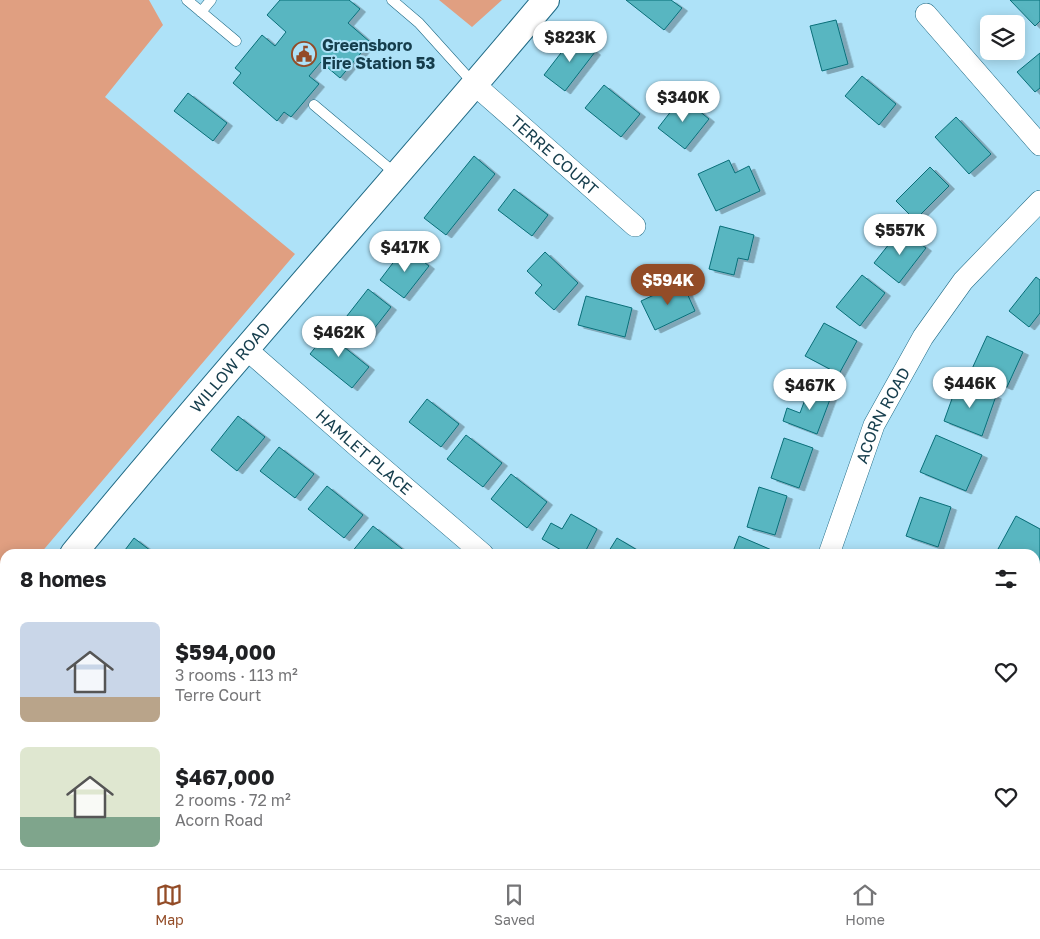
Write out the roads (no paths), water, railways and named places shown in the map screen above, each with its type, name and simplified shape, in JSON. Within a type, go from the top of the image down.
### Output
[{"type":"street","name":"WILLOW ROAD","points":[[77,549],[245,348],[475,85],[546,0]]},
{"type":"street","points":[[926,14],[1040,144]]},
{"type":"street","name":"TERRE COURT","points":[[475,85],[635,226]]},
{"type":"street","name":"ACORN ROAD","points":[[831,549],[874,425],[923,337],[963,280],[1040,201]]},
{"type":"street","name":"HAMLET PLACE","points":[[245,348],[477,549]]},
{"type":"lane","points":[[187,0],[236,41]]},
{"type":"lane","points":[[201,12],[211,0]]},
{"type":"lane","points":[[392,0],[419,23],[475,85]]},
{"type":"lane","points":[[314,105],[396,174]]},
{"type":"place","name":"Greensboro Fire Station 53","points":[[304,54]]}]
